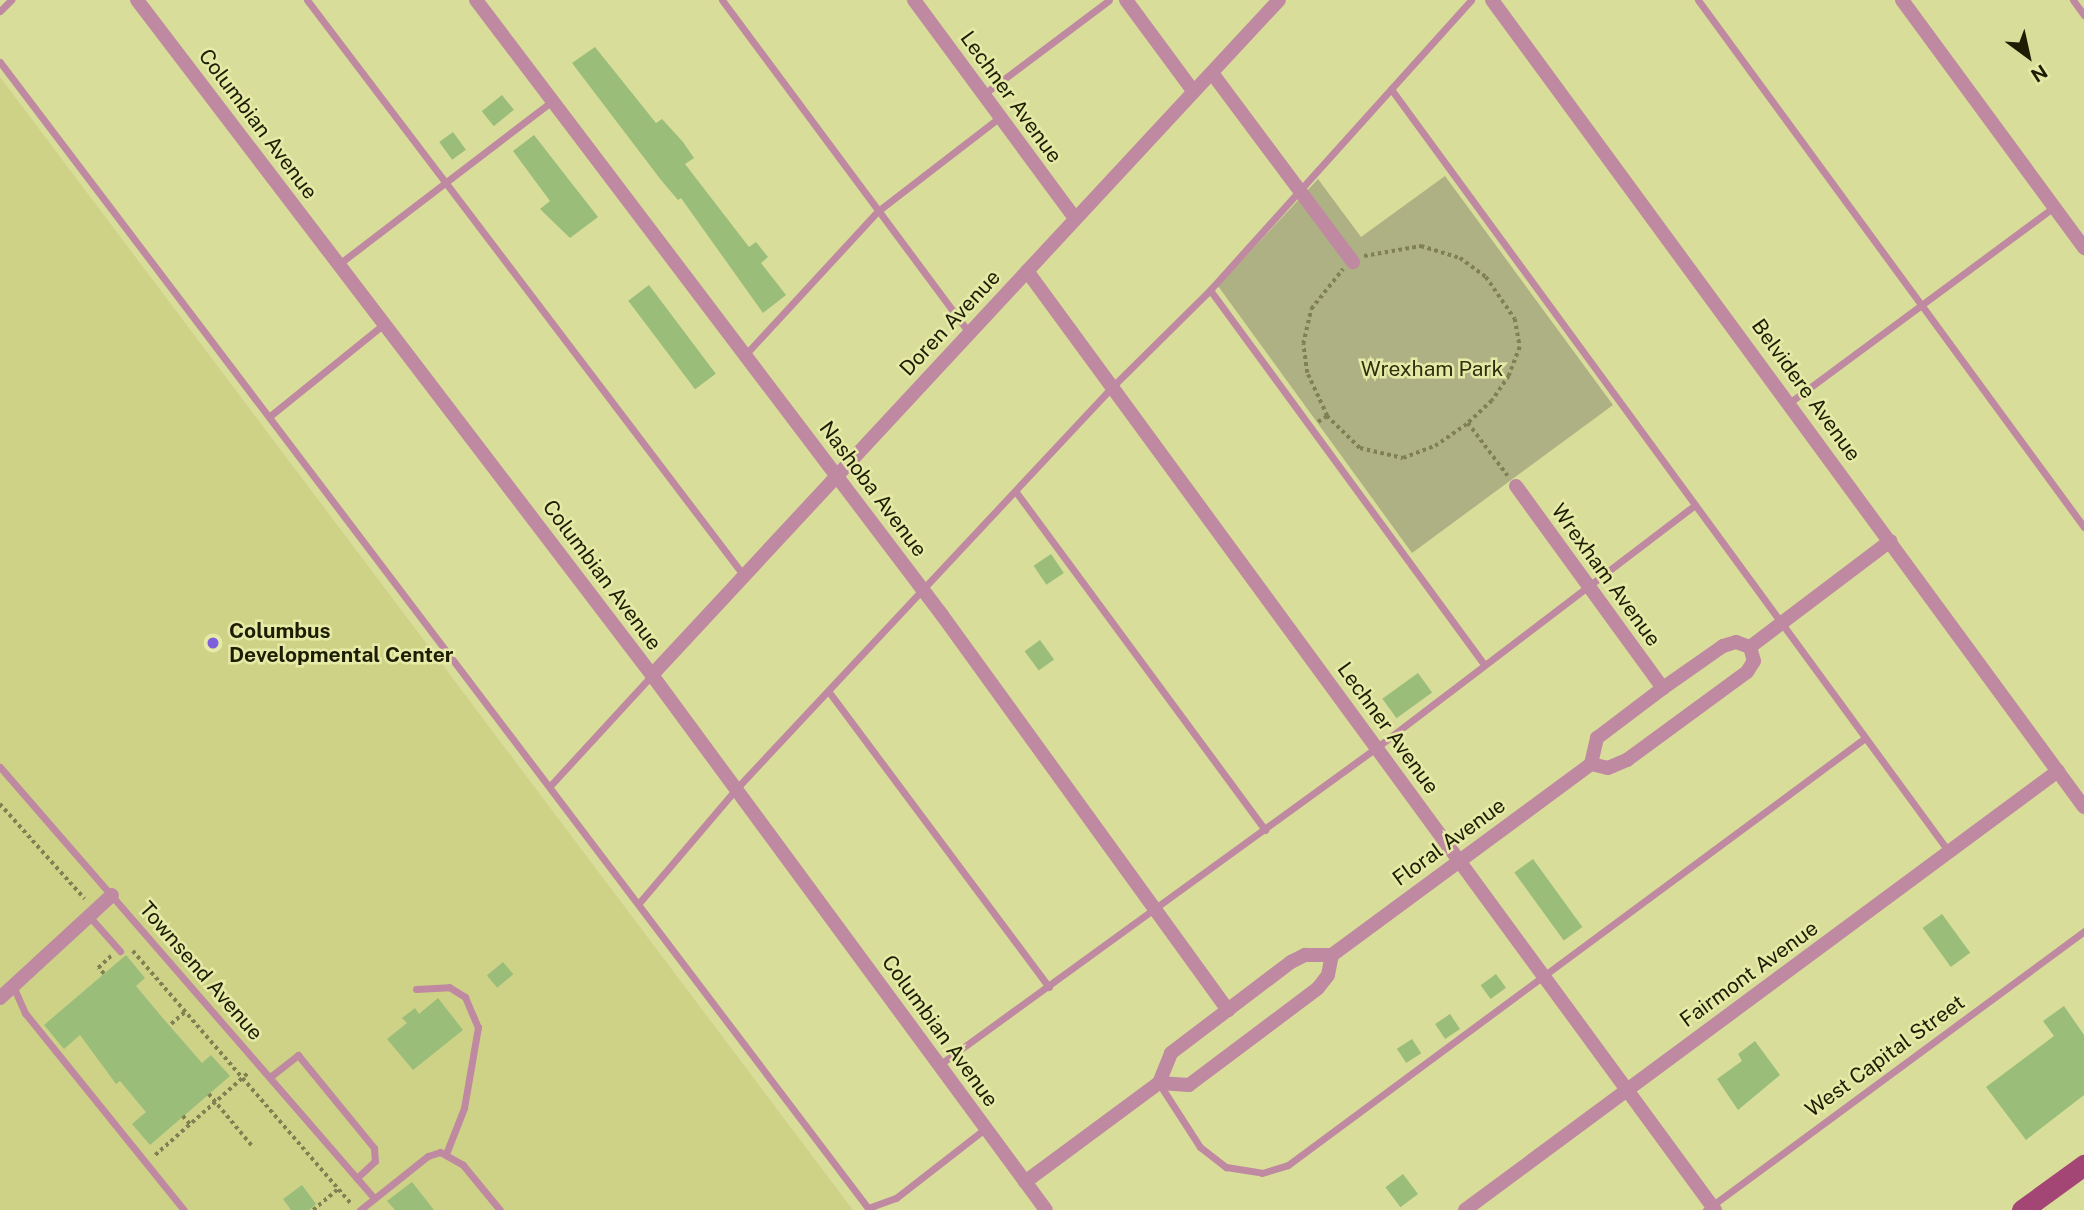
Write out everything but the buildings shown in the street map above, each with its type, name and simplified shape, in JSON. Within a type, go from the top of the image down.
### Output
[{"type":"main road","points":[[2022,1210],[2084,1165]]},
{"type":"street","name":"Columbian Avenue","points":[[137,0],[653,675],[1025,1182]]},
{"type":"street","name":"Nashoba Avenue","points":[[476,0],[837,475],[1228,1010]]},
{"type":"street","name":"Lechner Avenue","points":[[914,0],[1075,218]]},
{"type":"street","points":[[1126,0],[1193,91]]},
{"type":"street","name":"Doren Avenue","points":[[653,675],[1279,0]]},
{"type":"street","name":"Belvidere Avenue","points":[[1492,0],[2084,807]]},
{"type":"street","points":[[1902,0],[2084,248]]},
{"type":"street","points":[[1212,73],[1299,186],[1353,262]]},
{"type":"street","name":"Lechner Avenue","points":[[1027,271],[1711,1209]]},
{"type":"street","name":"Wrexham Avenue","points":[[1516,486],[1663,688]]},
{"type":"street","points":[[1750,647],[1890,541]]},
{"type":"street","points":[[1736,642],[1750,647],[1754,661],[1747,672],[1715,696],[1618,765],[1591,764],[1597,738],[1663,688],[1723,646],[1736,642]]},
{"type":"street","name":"Floral Avenue","points":[[1332,955],[1591,764]]},
{"type":"street","name":"Fairmont Avenue","points":[[1465,1210],[2058,771]]},
{"type":"street","points":[[0,998],[112,895]]},
{"type":"street","points":[[1046,1210],[1025,1182],[1159,1083],[1171,1053],[1291,962],[1306,955],[1332,955],[1328,975],[1318,988],[1189,1085],[1159,1083]]},
{"type":"lane","points":[[0,11],[11,0]]},
{"type":"lane","points":[[307,0],[744,576]]},
{"type":"lane","points":[[722,0],[969,333]]},
{"type":"lane","points":[[983,94],[1109,0]]},
{"type":"lane","points":[[639,903],[736,789],[924,592],[1112,387],[1210,290],[1299,186],[1471,0]]},
{"type":"lane","points":[[1698,0],[2084,527]]},
{"type":"lane","points":[[2073,0],[2084,15]]},
{"type":"lane","points":[[0,62],[868,1208],[896,1198],[986,1128]]},
{"type":"lane","points":[[1391,89],[1950,852]]},
{"type":"lane","points":[[338,264],[444,181],[553,101]]},
{"type":"lane","points":[[745,355],[878,211],[1000,117]]},
{"type":"lane","points":[[1789,403],[2054,208]]},
{"type":"lane","points":[[1210,290],[1484,665]]},
{"type":"lane","points":[[270,416],[384,324]]},
{"type":"lane","points":[[1016,492],[1265,830]]},
{"type":"lane","points":[[939,1065],[1157,910],[1695,506]]},
{"type":"lane","points":[[550,786],[653,675]]},
{"type":"lane","points":[[829,692],[1049,987]]},
{"type":"lane","points":[[1159,1083],[1200,1147],[1226,1167],[1262,1173],[1288,1165],[1866,738]]},
{"type":"lane","name":"Townsend Avenue","points":[[0,767],[374,1198]]},
{"type":"lane","points":[[92,913],[120,951]]},
{"type":"lane","name":"West Capital Street","points":[[1711,1209],[2084,931]]},
{"type":"lane","points":[[13,986],[24,1013],[184,1210]]},
{"type":"lane","points":[[416,989],[449,987],[465,996],[478,1027],[464,1108],[446,1154]]},
{"type":"lane","points":[[270,1077],[298,1055],[374,1148],[375,1161],[357,1178]]},
{"type":"lane","points":[[358,1210],[428,1156],[446,1154],[463,1165],[500,1210]]},
{"type":"path","points":[[1421,246],[1460,258],[1486,276],[1515,319],[1520,347],[1509,376],[1492,401],[1468,423],[1418,455],[1392,457],[1360,448],[1327,416],[1307,373],[1303,344],[1311,309],[1324,288],[1353,262],[1387,249],[1421,246]]},
{"type":"path","points":[[1311,428],[1327,416]]},
{"type":"path","points":[[1468,423],[1516,486]]},
{"type":"path","points":[[0,804],[92,913]]},
{"type":"path","points":[[127,944],[358,1210]]},
{"type":"path","points":[[171,1024],[185,1012]]},
{"type":"path","points":[[148,1147],[154,1155],[258,1064]]},
{"type":"path","points":[[209,1094],[253,1147]]},
{"type":"path","points":[[183,1116],[190,1124]]},
{"type":"path","points":[[313,1210],[338,1189]]},
{"type":"shaded area","name":"Columbus Developmental Center","points":[[0,77],[853,1210],[0,1210]]},
{"type":"green space","name":"Wrexham Park","points":[[1445,176],[1613,405],[1412,553],[1218,286],[1318,179],[1361,237]]},
{"type":"place","name":"Columbus Developmental Center","points":[[213,643]]}]
